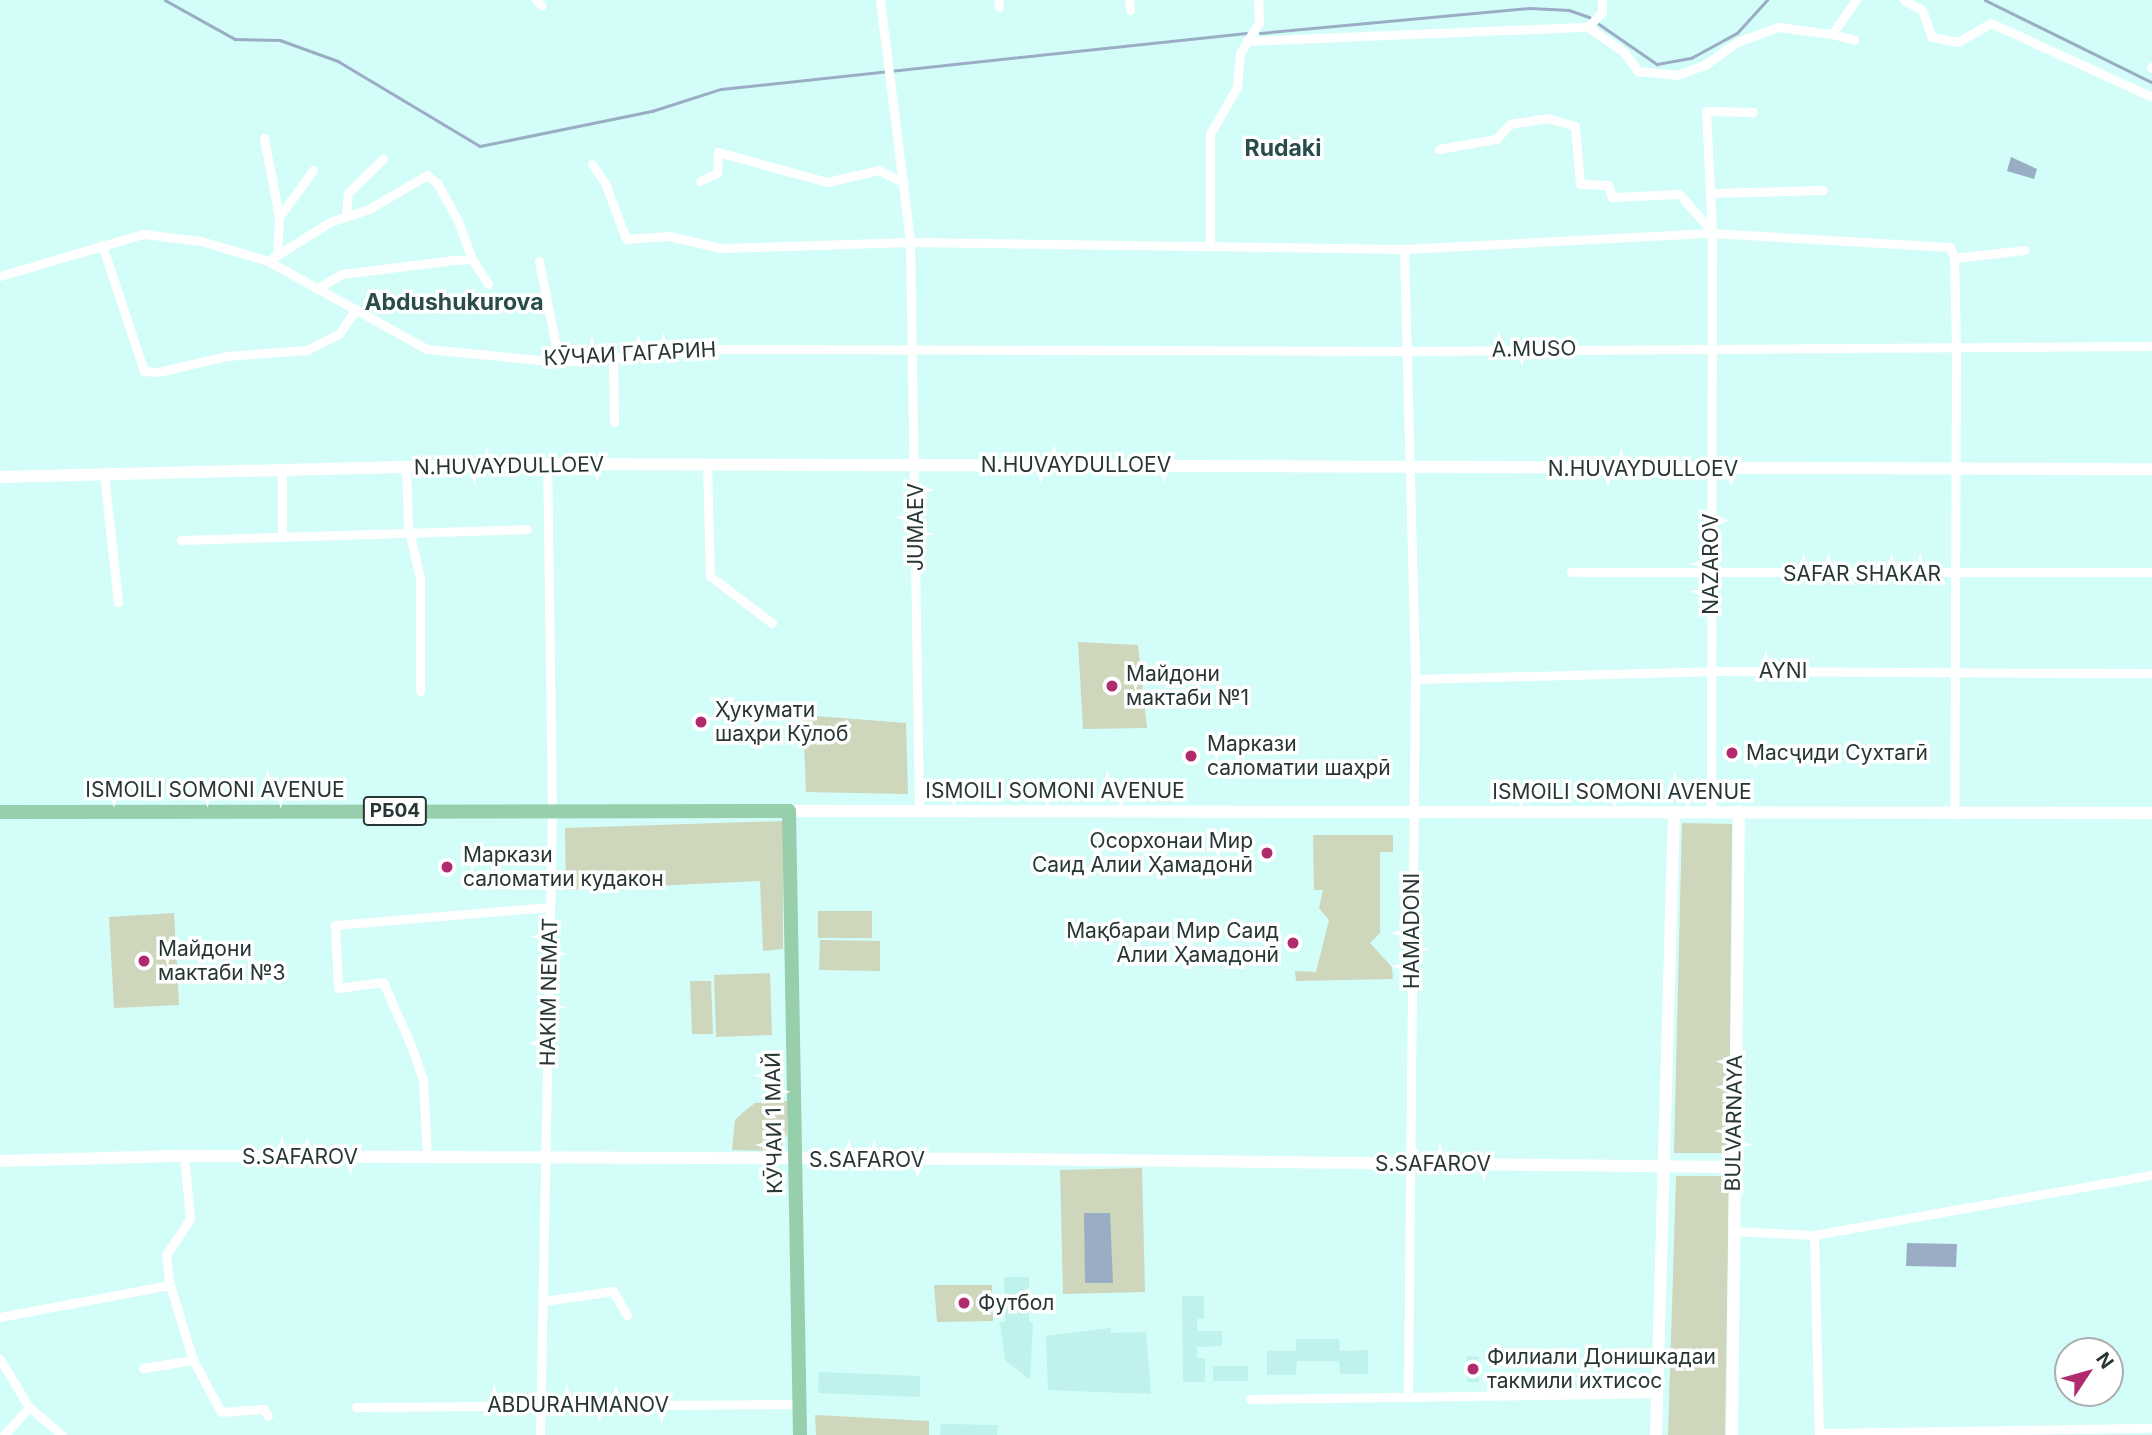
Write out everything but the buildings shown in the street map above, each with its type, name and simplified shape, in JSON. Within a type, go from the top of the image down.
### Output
[{"type":"main road","name":"ISMOILI SOMONI AVENUE","points":[[0,812],[789,811]]},
{"type":"main road","name":"КӮЧАИ 1 МАЙ","points":[[789,811],[800,1435]]},
{"type":"street","name":"JUMAEV","points":[[880,0],[910,242],[915,351],[919,811]]},
{"type":"street","points":[[1129,0],[1130,10]]},
{"type":"street","points":[[1210,246],[1210,134],[1237,87],[1240,54],[1259,23],[1258,0]]},
{"type":"street","points":[[1588,27],[1602,12],[1602,0]]},
{"type":"street","points":[[1832,34],[1856,0]]},
{"type":"street","points":[[1904,0],[1921,5],[1933,37],[1958,42],[1991,23],[2152,97]]},
{"type":"street","points":[[1247,41],[1588,27],[1625,52],[1638,71],[1665,74],[1706,65],[1737,42],[1778,27],[1832,34],[1854,40]]},
{"type":"street","name":"NAZAROV","points":[[1711,811],[1713,346],[1712,232],[1706,111],[1753,112]]},
{"type":"street","points":[[1439,149],[1496,139],[1510,124],[1547,118],[1575,126],[1580,184],[1608,186],[1612,197],[1679,194],[1712,232]]},
{"type":"street","points":[[264,138],[279,217],[277,253]]},
{"type":"street","points":[[700,181],[717,173],[718,152],[743,155],[827,182],[879,170],[904,183]]},
{"type":"street","points":[[346,215],[348,193],[383,159]]},
{"type":"street","points":[[592,164],[605,183],[626,239],[669,236],[720,248],[910,242],[1404,249],[1712,232],[1950,247],[1954,258],[1956,344],[1954,814]]},
{"type":"street","points":[[279,217],[313,170]]},
{"type":"street","points":[[268,261],[277,253],[346,215],[369,209],[402,187],[432,177],[458,221],[472,259],[488,284]]},
{"type":"street","points":[[1710,193],[1823,190]]},
{"type":"street","name":"КӮЧАИ ГАГАРИН","points":[[0,276],[143,234],[201,241],[268,261],[427,349],[559,362],[725,348],[915,351]]},
{"type":"street","points":[[102,244],[144,371],[158,372],[227,356],[307,350],[339,334],[356,309]]},
{"type":"street","name":"HAMADONI","points":[[1404,249],[1415,680],[1408,1395]]},
{"type":"street","points":[[1954,258],[2025,250]]},
{"type":"street","points":[[316,289],[342,274],[472,259]]},
{"type":"street","points":[[538,261],[559,362]]},
{"type":"street","name":"A.MUSO","points":[[915,351],[1406,351],[1956,344],[2152,346]]},
{"type":"street","points":[[613,358],[614,422]]},
{"type":"street","name":"N.HUVAYDULLOEV","points":[[0,477],[547,464],[916,463],[1711,470],[2152,469]]},
{"type":"street","name":"HAKIM NEMAT","points":[[540,1435],[552,811],[547,464]]},
{"type":"street","points":[[707,464],[710,576],[772,623]]},
{"type":"street","points":[[406,468],[410,533],[420,578],[420,691]]},
{"type":"street","points":[[282,471],[282,535]]},
{"type":"street","points":[[104,475],[118,602]]},
{"type":"street","points":[[181,540],[527,529]]},
{"type":"street","name":"SAFAR SHAKAR","points":[[1571,572],[1712,575],[2152,572]]},
{"type":"street","name":"AYNI","points":[[1415,680],[1711,671],[2152,673]]},
{"type":"street","name":"ISMOILI SOMONI AVENUE","points":[[789,811],[2152,813]]},
{"type":"street","name":"BULVARNAYA","points":[[1732,1435],[1739,811]]},
{"type":"street","points":[[1656,1435],[1674,812]]},
{"type":"street","points":[[427,1158],[423,1080],[412,1048],[383,982],[338,988],[335,925],[550,907]]},
{"type":"street","points":[[184,1156],[190,1219],[166,1255],[170,1285],[192,1360],[221,1412],[264,1409],[268,1416]]},
{"type":"street","name":"S.SAFAROV","points":[[0,1161],[184,1156],[1733,1167]]},
{"type":"street","points":[[1733,1231],[1814,1235],[2152,1175]]},
{"type":"street","points":[[1814,1235],[1819,1433],[2152,1428]]},
{"type":"street","points":[[0,1317],[170,1285]]},
{"type":"street","points":[[544,1301],[613,1291],[626,1315]]},
{"type":"street","points":[[0,1359],[29,1408],[62,1435]]},
{"type":"street","points":[[143,1368],[192,1360]]},
{"type":"street","points":[[1250,1399],[1657,1393]]},
{"type":"street","name":"ABDURAHMANOV","points":[[356,1407],[799,1404]]},
{"type":"street","points":[[5,1435],[29,1408]]},
{"type":"shaded area","points":[[2011,157],[2037,169],[2034,179],[2007,171]]},
{"type":"shaded area","points":[[1084,1213],[1110,1213],[1113,1283],[1085,1283]]},
{"type":"shaded area","points":[[1907,1243],[1957,1244],[1956,1267],[1906,1266]]},
{"type":"shaded area","points":[[1004,1277],[1029,1277],[1029,1322],[1033,1323],[1030,1380],[1005,1360],[1000,1322],[1005,1322]]},
{"type":"shaded area","points":[[1182,1296],[1204,1296],[1204,1319],[1197,1319],[1197,1331],[1222,1331],[1222,1346],[1197,1347],[1197,1358],[1205,1358],[1205,1382],[1183,1382]]},
{"type":"shaded area","points":[[1111,1328],[1111,1333],[1146,1332],[1151,1394],[1048,1390],[1046,1336]]},
{"type":"shaded area","points":[[1296,1339],[1339,1339],[1340,1351],[1368,1350],[1368,1374],[1340,1374],[1339,1361],[1297,1361],[1296,1375],[1267,1375],[1267,1351],[1296,1351]]},
{"type":"shaded area","name":"Филиали Донишкадаи такмили ихтисос","points":[[1467,1356],[1479,1357],[1479,1382],[1467,1382]]},
{"type":"shaded area","points":[[1213,1366],[1248,1366],[1248,1381],[1213,1381]]},
{"type":"shaded area","points":[[819,1372],[920,1376],[920,1397],[818,1393]]},
{"type":"shaded area","points":[[941,1424],[998,1425],[997,1435],[940,1435]]},
{"type":"green space","name":"Майдони мактаби №1","points":[[1078,642],[1138,645],[1147,728],[1083,729]]},
{"type":"green space","points":[[803,715],[906,723],[908,794],[806,792]]},
{"type":"green space","points":[[783,821],[783,949],[763,951],[760,881],[566,890],[565,828]]},
{"type":"green space","points":[[1682,823],[1732,824],[1729,1153],[1674,1153]]},
{"type":"green space","points":[[1313,835],[1393,835],[1393,852],[1380,852],[1380,933],[1370,943],[1392,967],[1393,979],[1296,981],[1295,971],[1316,972],[1329,920],[1319,908],[1323,890],[1314,890]]},
{"type":"green space","points":[[818,911],[872,911],[872,938],[818,938]]},
{"type":"green space","name":"Майдони мактаби №3","points":[[174,913],[179,1005],[114,1008],[109,917]]},
{"type":"green space","points":[[820,940],[880,941],[880,971],[819,970]]},
{"type":"green space","points":[[770,973],[772,1035],[716,1037],[714,975]]},
{"type":"green space","points":[[690,981],[711,981],[713,1034],[692,1034]]},
{"type":"green space","points":[[788,1101],[787,1134],[782,1145],[771,1151],[732,1150],[735,1120],[741,1114],[755,1103]]},
{"type":"green space","points":[[1142,1168],[1145,1292],[1063,1294],[1060,1170]]},
{"type":"green space","points":[[1676,1176],[1729,1176],[1725,1435],[1668,1435]]},
{"type":"green space","name":"Футбол","points":[[934,1285],[992,1285],[993,1321],[937,1322]]},
{"type":"green space","points":[[815,1415],[929,1421],[929,1435],[816,1435]]},
{"type":"waterway","points":[[165,0],[235,39],[280,40],[338,61],[480,146],[652,111],[721,89],[1246,33]]},
{"type":"waterway","points":[[1260,33],[1530,8],[1569,10],[1589,17],[1657,64],[1691,58],[1737,33],[1767,0]]},
{"type":"waterway","points":[[1985,0],[2152,82]]},
{"type":"place","name":"Майдони мактаби №1","points":[[1112,686]]},
{"type":"place","name":"Ҳукумати шаҳри Кӯлоб","points":[[701,722]]},
{"type":"place","name":"Масҷиди Сухтагӣ","points":[[1732,753]]},
{"type":"place","name":"Маркази саломатии шаҳрӣ","points":[[1191,756]]},
{"type":"place","name":"Осорхонаи Мир Саид Алии Ҳамадонӣ","points":[[1267,853]]},
{"type":"place","name":"Маркази саломатии кудакон","points":[[447,867]]},
{"type":"place","name":"Мақбараи Мир Саид Алии Ҳамадонӣ","points":[[1293,943]]},
{"type":"place","name":"Майдони мактаби №3","points":[[144,961]]},
{"type":"place","name":"Футбол","points":[[964,1303]]},
{"type":"place","name":"Филиали Донишкадаи такмили ихтисос","points":[[1473,1369]]},
{"type":"district","name":"Rudaki","points":[[1283,148]]},
{"type":"district","name":"Abdushukurova","points":[[454,302]]}]
